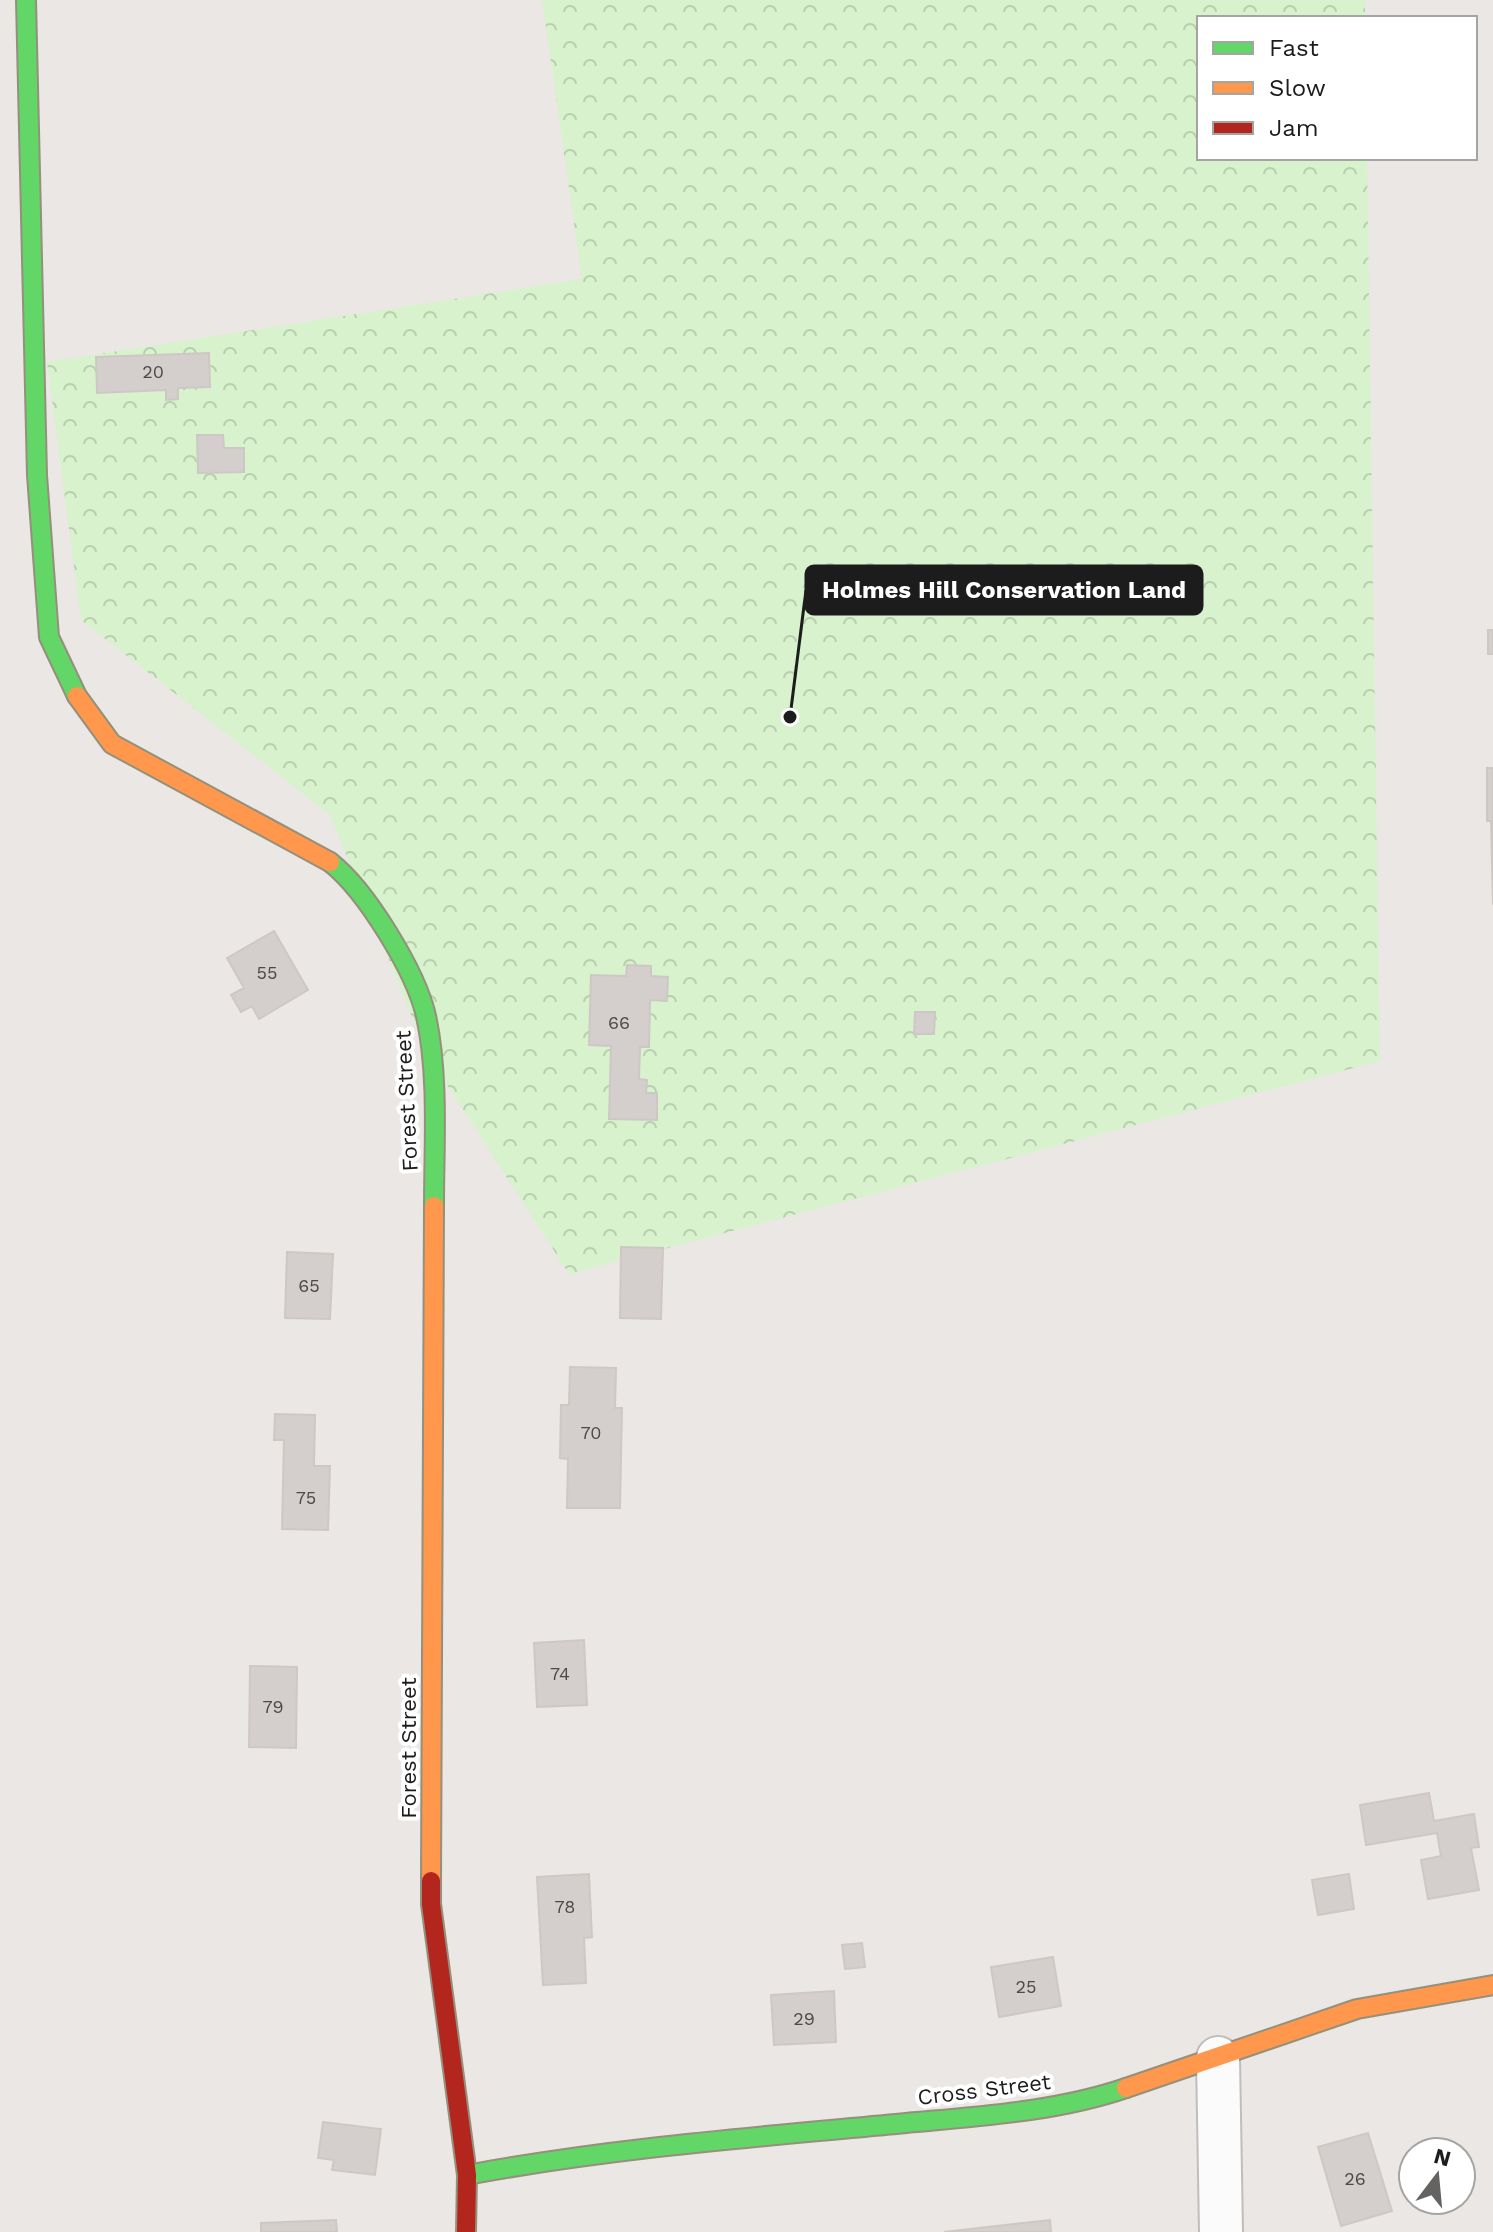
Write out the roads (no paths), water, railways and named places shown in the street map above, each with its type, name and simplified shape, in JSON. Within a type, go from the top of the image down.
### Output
[{"type":"street","name":"Forest Street","points":[[26,0],[37,475],[49,637],[82,706],[112,744],[319,854],[345,874],[387,929],[426,1015],[434,1106],[431,1904],[467,2175],[466,2232]]},
{"type":"street","name":"Cross Street","points":[[467,2175],[566,2156],[1002,2113],[1103,2096],[1357,2009],[1493,1985]]},
{"type":"street","points":[[1218,2058],[1221,2232]]},
{"type":"place","name":"Holmes Hill Conservation Land","points":[[790,717]]}]
